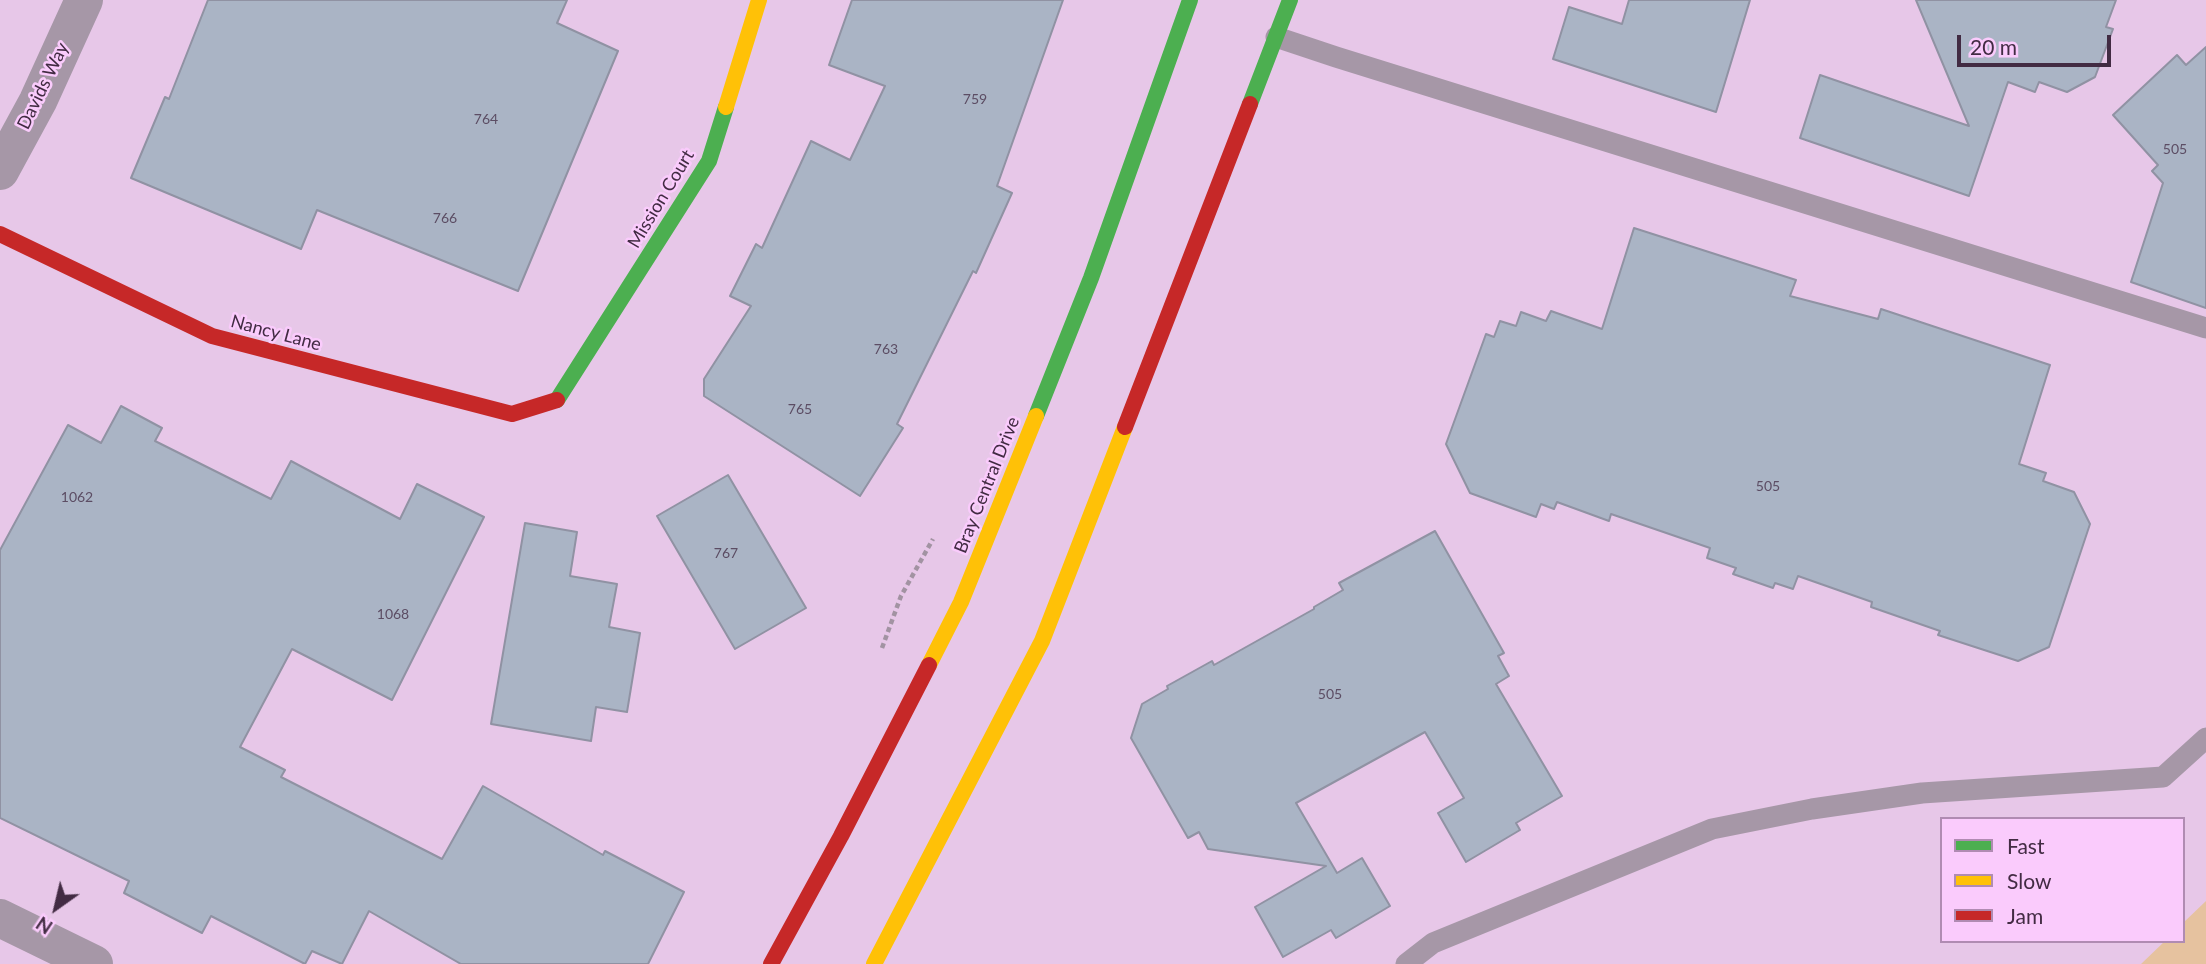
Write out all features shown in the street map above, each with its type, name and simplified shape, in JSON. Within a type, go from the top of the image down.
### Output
[{"type":"street","name":"Davids Way","points":[[0,171],[38,101],[84,0]]},
{"type":"street","name":"Mission Court","points":[[559,399],[709,161],[759,0]]},
{"type":"street","name":"Bray Central Drive","points":[[771,964],[841,836],[961,602],[1091,278],[1190,0]]},
{"type":"street","points":[[874,964],[1042,641],[1290,0]]},
{"type":"street","name":"Nancy Lane","points":[[0,234],[212,336],[512,414],[559,399]]},
{"type":"street","points":[[0,918],[94,964]]},
{"type":"lane","points":[[1276,37],[2206,328]]},
{"type":"lane","points":[[1406,964],[1433,943],[1712,829],[1812,809],[1922,793],[2163,777],[2206,738]]},
{"type":"path","points":[[880,653],[901,596],[937,531]]},
{"type":"shaded area","points":[[2206,901],[2206,964],[2141,964],[2163,943],[2185,943],[2185,921]]},
{"type":"building","points":[[208,0],[567,0],[557,23],[618,51],[518,291],[317,210],[301,249],[131,178],[165,97],[169,99]]},
{"type":"building","points":[[852,0],[1063,0],[997,186],[1012,193],[976,273],[973,271],[897,424],[903,428],[860,496],[704,396],[704,379],[751,306],[730,296],[756,244],[762,248],[811,141],[850,160],[885,86],[829,65]]},
{"type":"building","points":[[1629,0],[1750,0],[1716,112],[1553,59],[1569,7],[1622,24]]},
{"type":"building","points":[[1916,0],[2116,0],[2106,27],[2113,29],[2095,77],[2067,92],[2039,82],[2035,92],[2008,82],[1969,196],[1800,138],[1820,75],[1969,126]]},
{"type":"building","points":[[2206,47],[2206,308],[2131,282],[2163,183],[2152,171],[2158,165],[2113,115],[2177,55],[2186,65]]},
{"type":"building","points":[[1634,228],[1796,280],[1790,296],[1878,319],[1881,309],[2050,365],[2019,464],[2046,473],[2043,481],[2074,492],[2090,524],[2049,647],[2018,661],[1938,635],[1940,631],[1871,607],[1872,602],[1798,576],[1793,589],[1775,583],[1773,588],[1733,574],[1736,568],[1707,558],[1710,548],[1611,514],[1609,521],[1557,502],[1554,509],[1541,504],[1536,517],[1470,493],[1446,444],[1486,334],[1494,337],[1500,321],[1516,326],[1521,312],[1546,321],[1551,311],[1602,329]]},
{"type":"building","points":[[121,406],[162,428],[155,441],[271,499],[291,461],[400,519],[417,484],[484,517],[392,700],[292,649],[240,747],[285,770],[281,777],[442,859],[483,786],[603,855],[605,851],[684,892],[648,964],[461,964],[369,911],[342,964],[312,951],[305,964],[211,916],[202,933],[124,893],[129,881],[0,818],[0,550],[68,425],[101,443]]},
{"type":"building","points":[[728,475],[806,608],[735,649],[657,516]]},
{"type":"building","points":[[525,523],[577,532],[570,576],[617,584],[609,627],[640,633],[627,712],[596,707],[591,741],[491,724]]},
{"type":"building","points":[[1435,531],[1504,653],[1498,656],[1509,676],[1496,684],[1562,796],[1516,823],[1520,830],[1466,862],[1438,813],[1464,798],[1425,732],[1296,803],[1337,873],[1362,858],[1390,906],[1336,938],[1331,930],[1283,957],[1255,907],[1326,866],[1208,849],[1199,832],[1188,838],[1131,738],[1142,704],[1168,689],[1167,686],[1212,661],[1214,665],[1314,609],[1343,590],[1339,583]]},
{"type":"traffic: fast","points":[[1036,416],[1091,278],[1190,0]]},
{"type":"traffic: fast","points":[[1250,104],[1290,0]]},
{"type":"traffic: fast","points":[[557,400],[709,161],[726,107]]},
{"type":"traffic: slow","points":[[726,107],[759,0]]},
{"type":"traffic: slow","points":[[929,665],[961,602],[1036,416]]},
{"type":"traffic: slow","points":[[874,964],[1042,641],[1125,427]]},
{"type":"traffic: jam","points":[[1125,427],[1250,104]]},
{"type":"traffic: jam","points":[[0,234],[212,336],[512,414],[557,400]]},
{"type":"traffic: jam","points":[[771,964],[929,665]]}]
